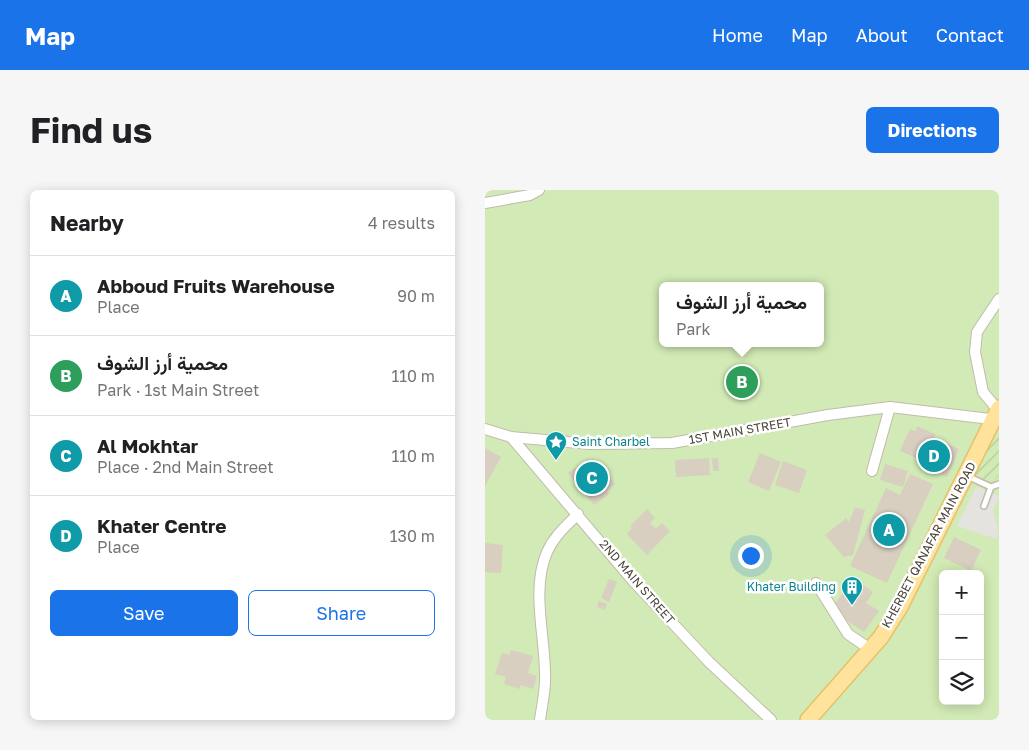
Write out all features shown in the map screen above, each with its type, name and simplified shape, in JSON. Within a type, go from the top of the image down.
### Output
[{"type":"main road","name":"KHERBET QANAFAR MAIN ROAD","points":[[808,720],[870,649],[900,607],[998,414]]},
{"type":"street","points":[[485,203],[530,195],[539,190]]},
{"type":"street","points":[[998,414],[983,392],[975,352],[977,332],[999,299]]},
{"type":"street","points":[[872,471],[890,407]]},
{"type":"street","name":"1ST MAIN STREET","points":[[485,429],[511,437],[590,444],[672,443],[828,415],[890,407],[998,414]]},
{"type":"street","name":"2ND MAIN STREET","points":[[511,437],[579,514],[646,595],[709,662],[771,720]]},
{"type":"street","points":[[540,720],[545,676],[540,604],[541,574],[546,554],[553,542],[579,514]]},
{"type":"street","points":[[816,583],[848,634],[870,649]]},
{"type":"lane","points":[[967,476],[991,487],[999,484]]},
{"type":"lane","points":[[984,506],[991,487]]},
{"type":"green space","points":[[485,190],[999,190],[999,720],[485,720]]},
{"type":"green space","points":[[992,436],[999,436],[999,476],[992,482],[973,475]]},
{"type":"shaded area","points":[[976,487],[999,496],[993,510],[998,529],[997,539],[957,526]]},
{"type":"building","points":[[917,426],[935,434],[934,438],[959,449],[947,477],[924,467],[926,462],[900,451],[910,429],[916,431]]},
{"type":"building","points":[[485,448],[501,457],[485,486]]},
{"type":"building","points":[[760,453],[781,462],[769,491],[748,482]]},
{"type":"building","points":[[709,458],[710,475],[676,477],[675,460]]},
{"type":"building","points":[[712,458],[718,458],[719,471],[713,471]]},
{"type":"building","points":[[588,459],[591,463],[596,460],[615,484],[607,491],[609,494],[594,505],[568,473]]},
{"type":"building","points":[[783,461],[807,470],[799,493],[775,485]]},
{"type":"building","points":[[885,464],[908,471],[903,487],[880,480]]},
{"type":"building","points":[[910,474],[933,484],[887,583],[850,566],[886,488],[900,495]]},
{"type":"building","points":[[855,507],[865,510],[853,555],[844,557],[825,535],[846,518],[849,522]]},
{"type":"building","points":[[647,509],[655,518],[650,523],[656,529],[662,523],[670,531],[647,555],[627,534],[632,528],[630,526]]},
{"type":"building","points":[[954,537],[981,550],[971,570],[944,558]]},
{"type":"building","points":[[485,543],[503,545],[501,573],[485,572]]},
{"type":"building","name":"Khater Building","points":[[853,578],[873,592],[866,603],[879,611],[864,632],[831,610]]},
{"type":"building","points":[[609,579],[617,582],[609,602],[601,598]]},
{"type":"building","points":[[599,601],[607,604],[605,610],[597,607]]},
{"type":"building","points":[[511,650],[533,656],[528,673],[537,676],[533,689],[521,685],[519,689],[504,684],[506,677],[495,674],[502,653],[509,655]]},
{"type":"place","name":"محمية أرز الشوف","points":[[742,382]]},
{"type":"place","name":"Khater Centre","points":[[934,456]]},
{"type":"place","name":"Saint Charbel","points":[[556,461]]},
{"type":"place","name":"Al Mokhtar","points":[[592,478]]},
{"type":"place","name":"Abboud Fruits Warehouse","points":[[889,530]]},
{"type":"place","name":"Khater Building","points":[[852,606]]}]
